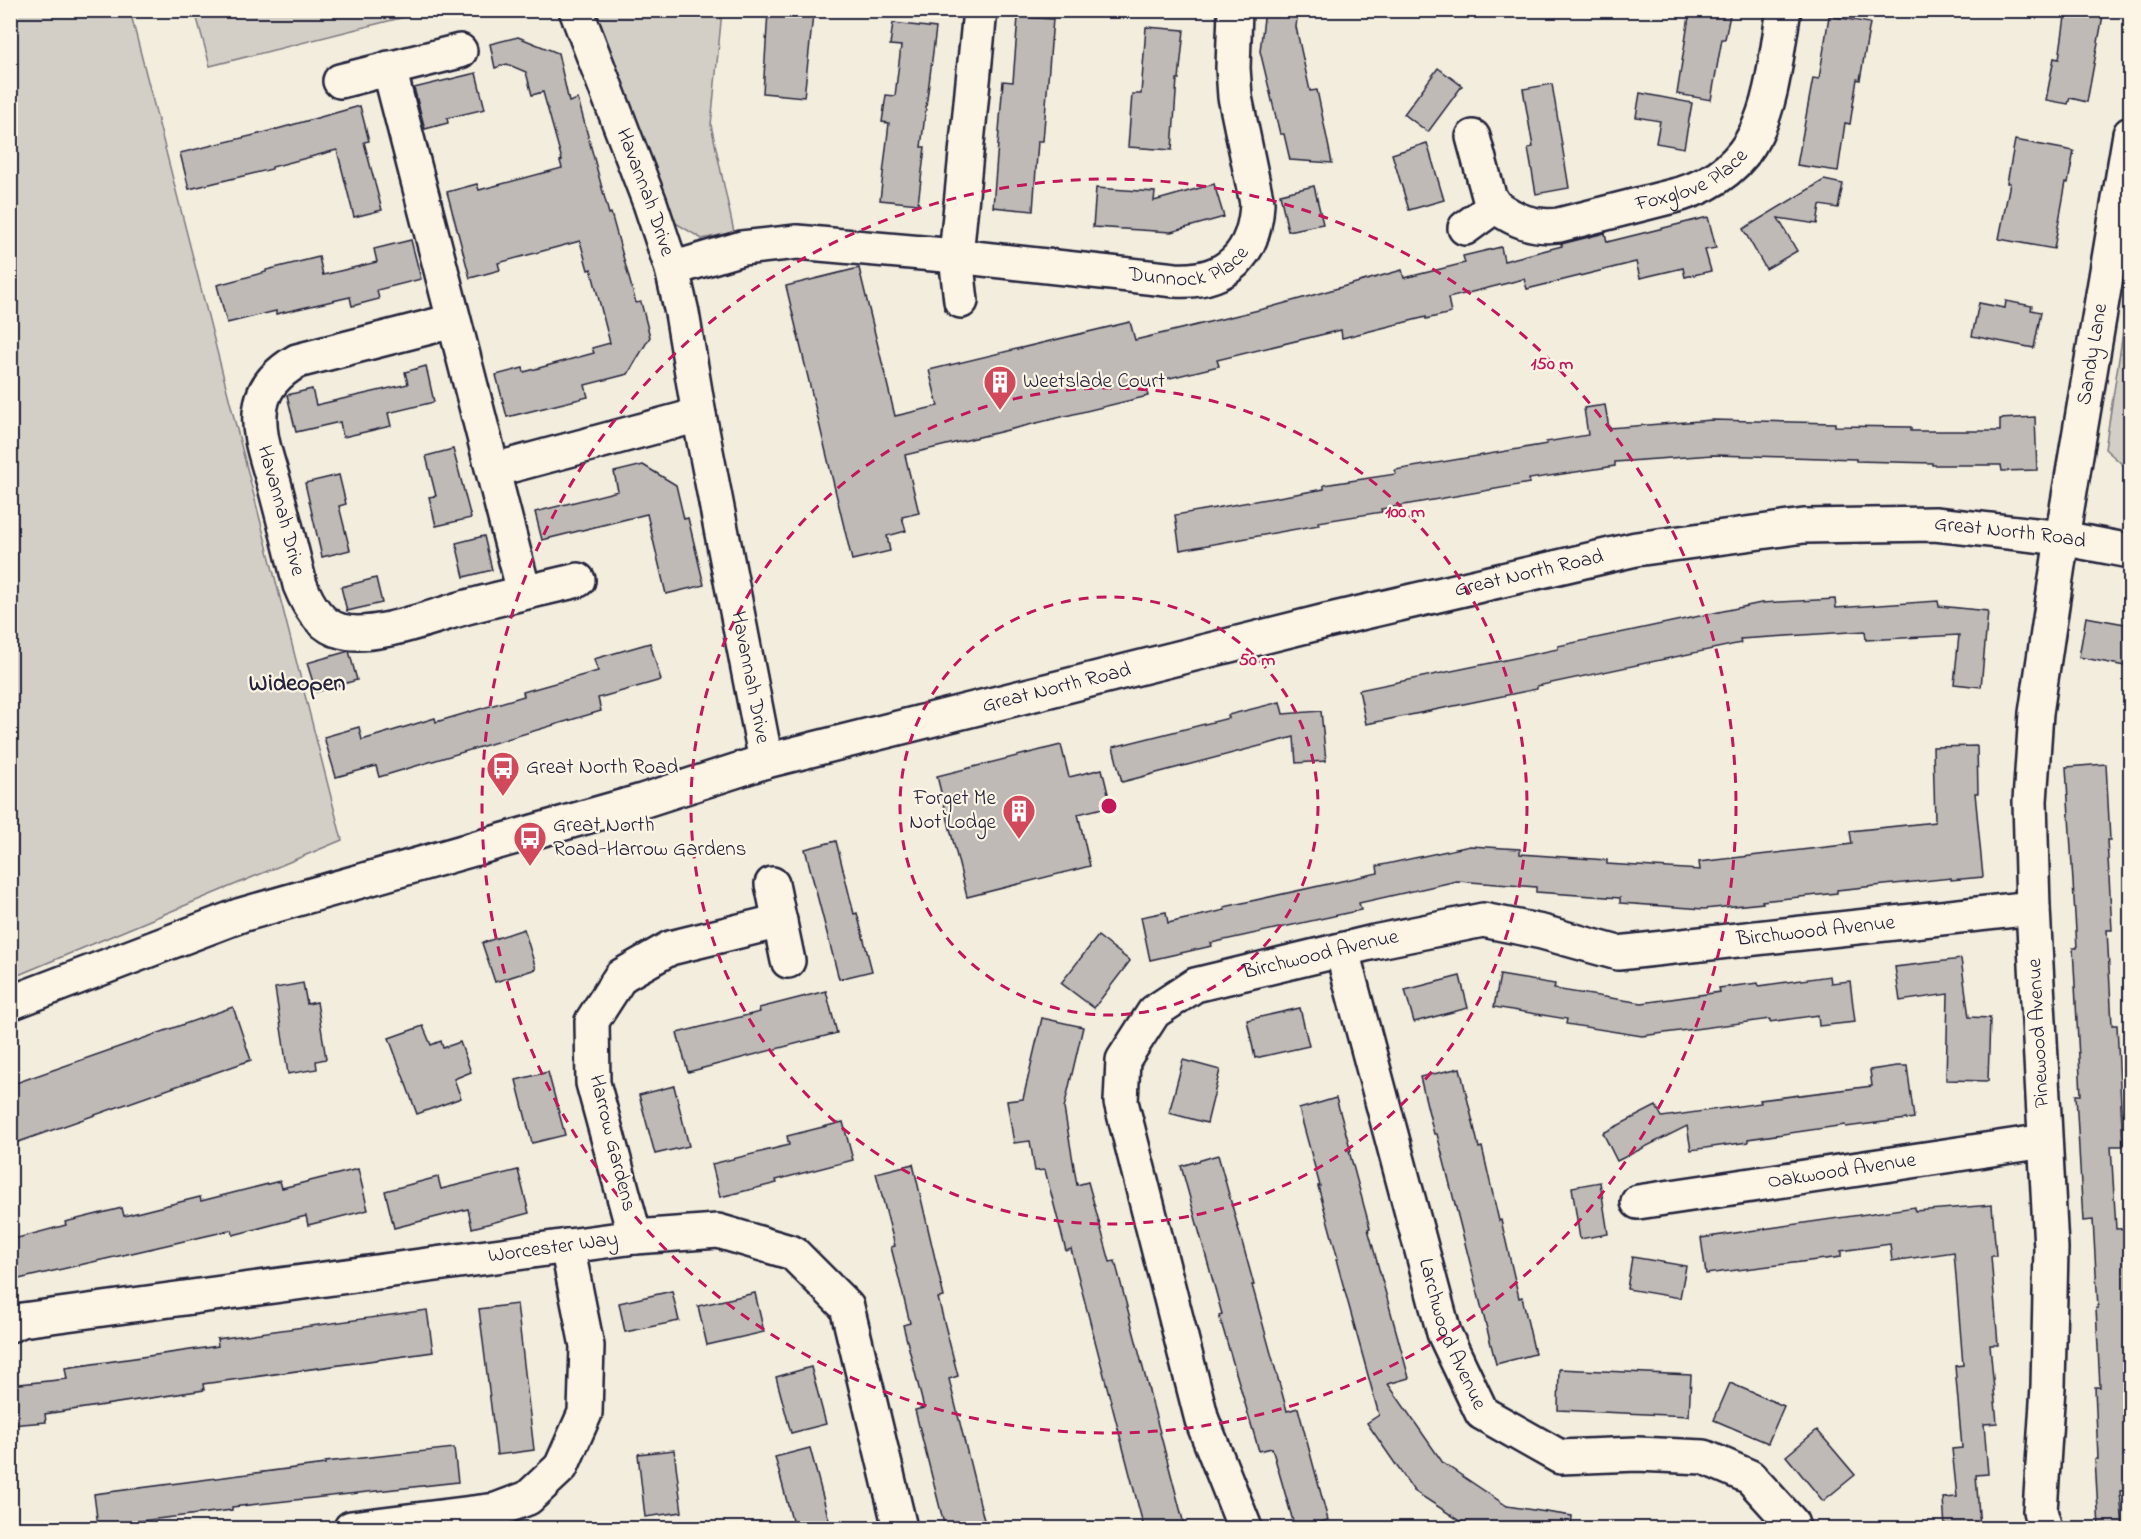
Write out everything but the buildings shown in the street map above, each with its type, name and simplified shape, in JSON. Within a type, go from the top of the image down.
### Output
[{"type":"street","name":"Havannah Drive","points":[[576,10],[650,203],[672,269],[766,762]]},
{"type":"street","points":[[961,301],[956,256],[980,10]]},
{"type":"street","name":"Dunnock Place","points":[[672,269],[742,248],[797,242],[956,256],[1188,281],[1214,275],[1233,264],[1242,255],[1252,236],[1256,220],[1257,203],[1235,97],[1233,68],[1235,10]]},
{"type":"street","name":"Foxglove Place","points":[[1495,206],[1520,221],[1546,226],[1681,194],[1699,188],[1727,172],[1754,140],[1762,121],[1784,10]]},
{"type":"street","points":[[340,81],[460,51]]},
{"type":"street","points":[[389,68],[524,592]]},
{"type":"street","name":"Sandy Lane","points":[[2062,538],[2130,134]]},
{"type":"street","points":[[1465,228],[1495,206],[1489,196],[1473,137]]},
{"type":"street","name":"Havannah Drive","points":[[453,321],[297,361],[284,369],[265,393],[261,405],[262,437],[300,585],[306,600],[315,614],[327,625],[340,631],[355,633],[392,628],[524,592],[578,580]]},
{"type":"street","points":[[494,470],[699,415]]},
{"type":"street","name":"Great North Road","points":[[10,1003],[241,915],[642,801],[766,762],[1326,621],[1636,549],[1804,526],[1935,524],[2062,538],[2130,551]]},
{"type":"street","name":"Pinewood Avenue","points":[[2045,1528],[2040,1511],[2049,1387],[2051,1248],[2033,908],[2030,801],[2036,713],[2062,538]]},
{"type":"street","points":[[772,884],[788,961]]},
{"type":"street","name":"Birchwood Avenue","points":[[1245,1528],[1202,1420],[1121,1102],[1123,1060],[1154,1012],[1195,985],[1483,920],[1542,932],[1618,952],[2033,908]]},
{"type":"street","name":"Harrow Gardens","points":[[635,1236],[593,1083],[592,1022],[621,976],[670,948],[780,921]]},
{"type":"street","name":"Larchwood Avenue","points":[[1342,951],[1444,1333],[1482,1413],[1560,1457],[1637,1454],[1704,1457],[1750,1477],[1791,1522],[1793,1528]]},
{"type":"street","name":"Oakwood Avenue","points":[[1638,1202],[2045,1141]]},
{"type":"street","name":"Worcester Way","points":[[10,1325],[22,1320],[635,1236],[718,1231],[793,1253],[847,1307],[900,1528]]},
{"type":"street","points":[[351,1528],[496,1510],[528,1498],[561,1467],[585,1413],[587,1346],[567,1246]]},
{"type":"shaded area","points":[[11,10],[130,11],[342,840],[11,978]]},
{"type":"shaded area","points":[[195,10],[428,11],[210,66]]},
{"type":"shaded area","points":[[596,11],[722,11],[711,125],[734,232],[702,239],[674,222]]},
{"type":"shaded area","points":[[2130,287],[2130,471],[2105,449]]},
{"type":"place","name":"Weetslade Court","points":[[1000,411]]},
{"type":"place","name":"Great North Road","points":[[503,797]]},
{"type":"place","name":"Forget Me Not Lodge","points":[[1019,840]]},
{"type":"place","name":"Great North Road-Harrow Gardens","points":[[530,867]]},
{"type":"district","name":"Wideopen","points":[[297,684]]}]
